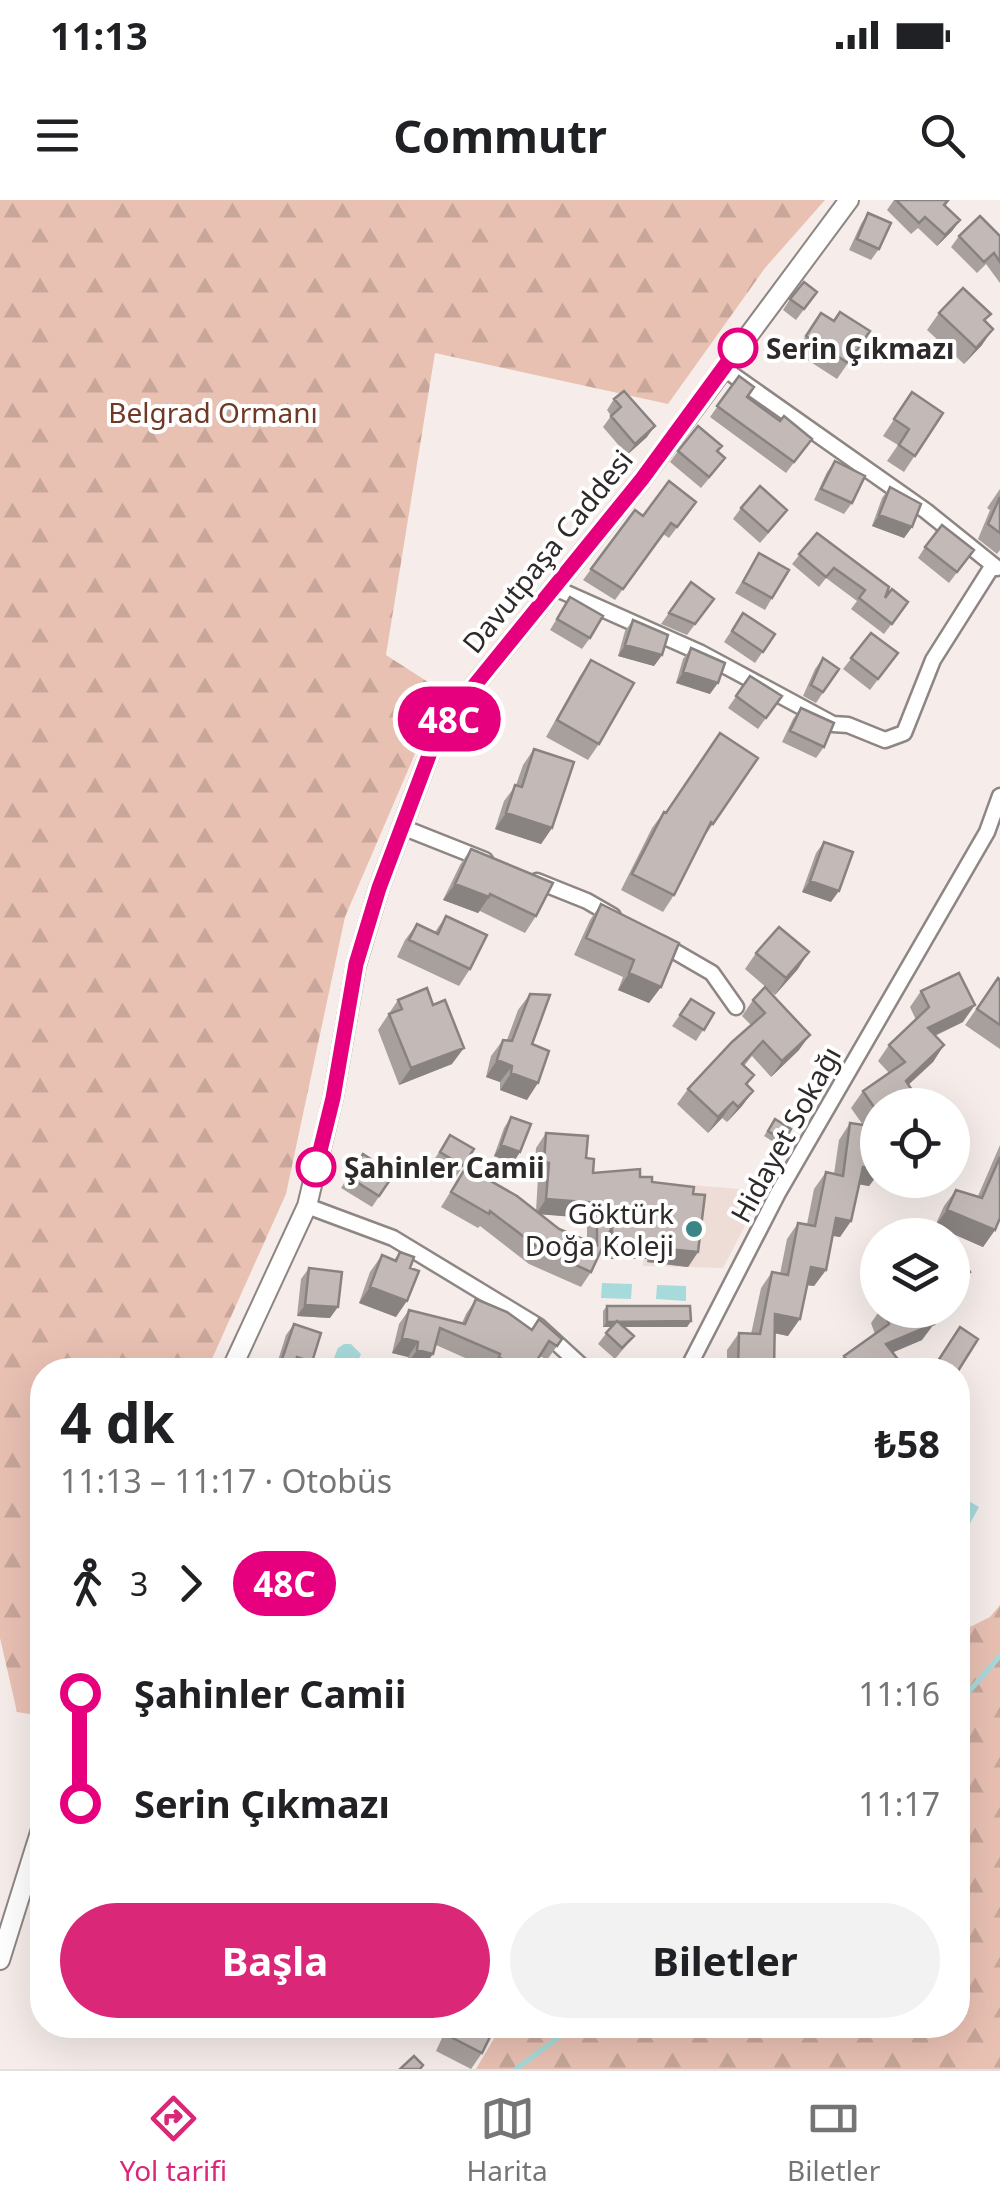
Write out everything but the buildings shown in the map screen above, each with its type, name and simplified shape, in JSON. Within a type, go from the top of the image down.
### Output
[{"type":"street","name":"Davutpaşa Caddesi","points":[[237,1358],[307,1206],[333,1098],[356,964],[379,888],[434,742],[642,479],[849,200]]},
{"type":"street","points":[[554,588],[686,646],[833,724],[848,725],[885,740],[904,733],[932,660],[997,568],[926,511],[723,368]]},
{"type":"street","name":"Hidayet Sokağı","points":[[692,1358],[778,1193],[988,832],[1000,796]]},
{"type":"street","points":[[402,827],[502,867]]},
{"type":"street","points":[[520,874],[587,901],[634,928]]},
{"type":"street","points":[[650,937],[712,973],[736,1007]]},
{"type":"street","points":[[307,1206],[393,1238],[538,1326],[573,1358]]},
{"type":"street","points":[[0,1960],[30,1864]]},
{"type":"shaded area","name":"Göktürk Doğa Koleji","points":[[645,1181],[763,1191],[723,1268],[643,1266]]},
{"type":"green space","name":"Belgrad Ormanı","points":[[0,200],[825,200],[765,268],[668,404],[435,353],[386,655],[442,691],[345,917],[286,1194],[212,1358],[30,1358],[30,1714],[17,1712],[0,1638]]},
{"type":"green space","points":[[1000,1605],[1000,2069],[476,2069],[494,2038],[970,2038],[970,1627],[990,1617]]},
{"type":"water","points":[[602,1283],[632,1284],[631,1299],[601,1298]]},
{"type":"water","points":[[657,1285],[686,1286],[686,1301],[656,1299]]},
{"type":"water","points":[[351,1344],[361,1354],[360,1358],[334,1358],[338,1348]]},
{"type":"water","points":[[970,1502],[979,1507],[970,1524]]},
{"type":"waterway","points":[[970,1690],[1000,1656]]},
{"type":"waterway","points":[[516,2069],[558,2038]]},
{"type":"bus line","name":"48C","points":[[316,1167],[333,1098],[356,964],[379,888],[434,742],[461,702],[642,479],[738,348]]},
{"type":"place","name":"Serin Çıkmazı","points":[[738,348]]},
{"type":"place","name":"Şahinler Camii","points":[[316,1167]]},
{"type":"place","name":"Göktürk Doğa Koleji","points":[[694,1229]]}]
